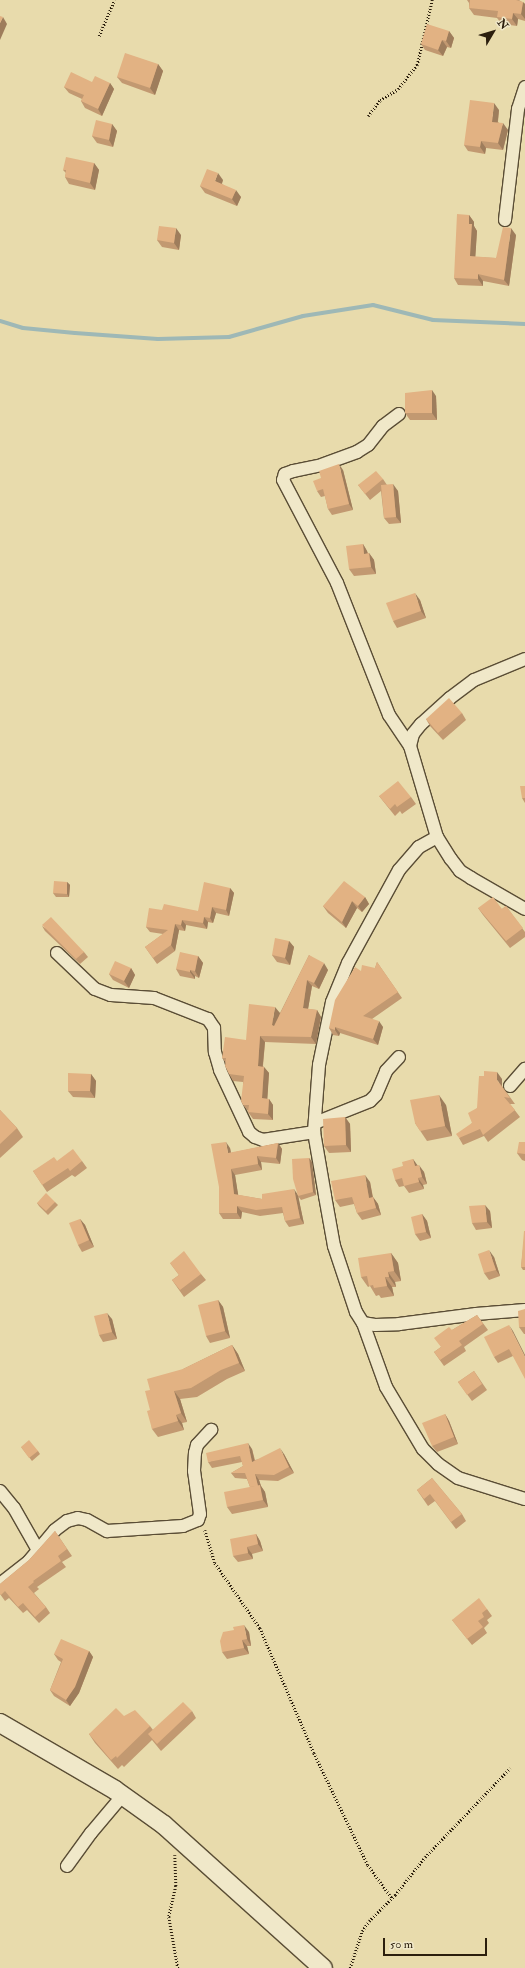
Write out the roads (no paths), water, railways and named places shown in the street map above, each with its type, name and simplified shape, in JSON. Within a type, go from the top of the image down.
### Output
[{"type":"street","points":[[505,220],[518,109],[525,87]]},
{"type":"street","points":[[399,414],[383,426],[368,446],[357,452],[322,465],[285,474],[283,480],[337,583],[389,715],[410,746],[437,837],[460,871],[525,908]]},
{"type":"street","points":[[410,746],[413,734],[421,724],[450,698],[474,680],[525,659]]},
{"type":"street","points":[[437,837],[419,847],[399,870],[348,963],[332,1002],[326,1030],[319,1065],[314,1127],[334,1246],[356,1312],[363,1323],[386,1387],[423,1449],[438,1464],[458,1478],[525,1499]]},
{"type":"street","points":[[57,953],[95,989],[111,995],[154,998],[208,1019],[214,1028],[215,1052],[220,1070],[249,1132],[255,1137],[263,1140],[314,1127],[370,1101],[376,1095],[386,1071],[399,1057]]},
{"type":"street","points":[[510,1086],[525,1069]]},
{"type":"street","points":[[363,1323],[375,1325],[399,1324],[476,1314],[525,1310]]},
{"type":"street","points":[[0,1584],[38,1550],[55,1530],[67,1521],[78,1518],[107,1531],[183,1526],[198,1520],[200,1514],[194,1471],[195,1453],[197,1445],[211,1430]]},
{"type":"street","points":[[0,1491],[14,1508],[38,1550]]},
{"type":"street","points":[[0,1723],[123,1795],[176,1835],[322,1968]]},
{"type":"street","points":[[67,1866],[91,1833],[123,1795]]},
{"type":"waterway","points":[[0,321],[23,328],[158,339],[229,337],[303,316],[373,305],[433,320],[525,324]]}]
